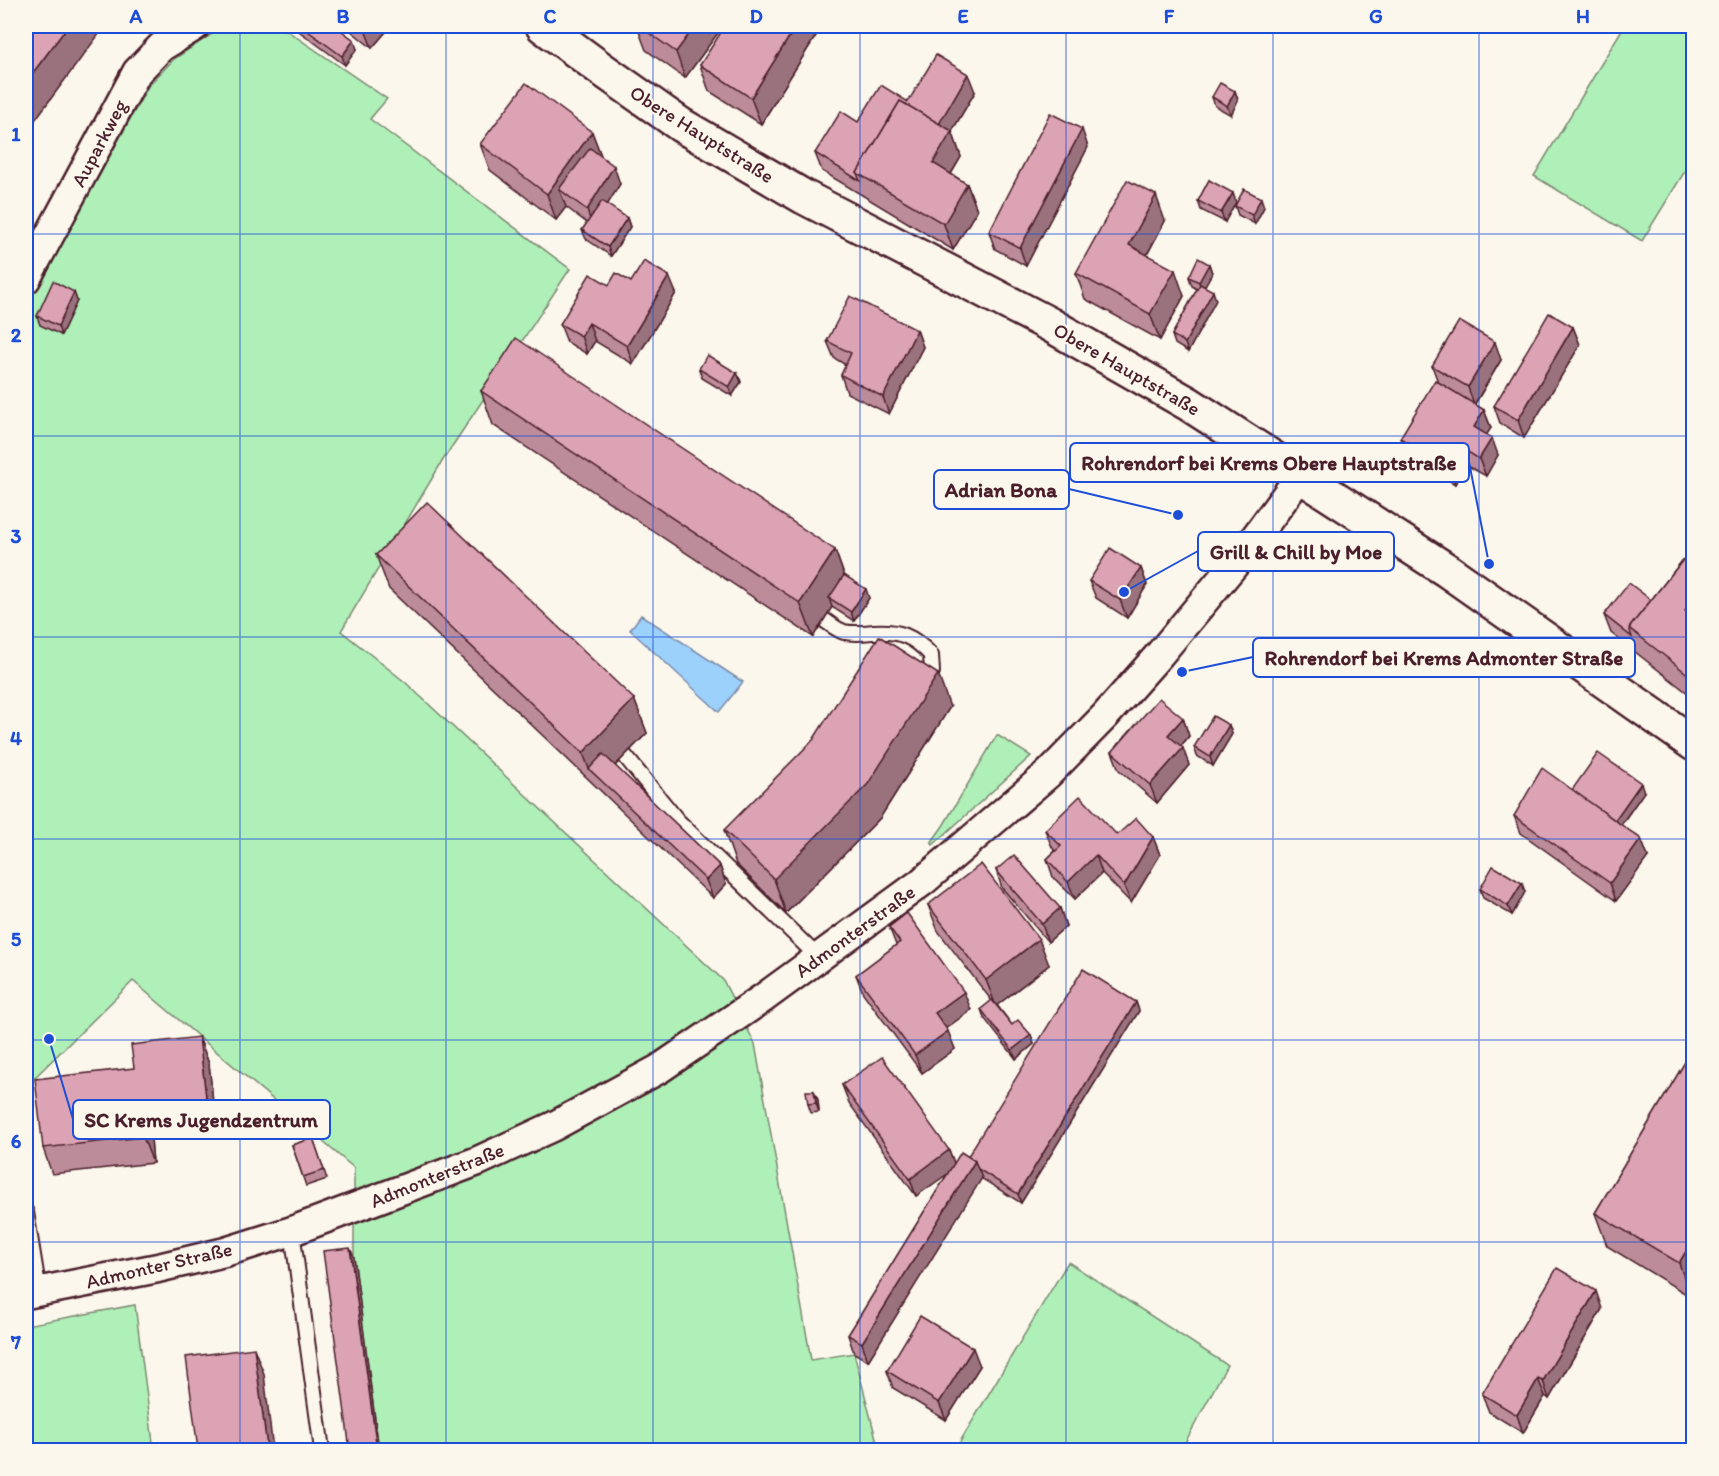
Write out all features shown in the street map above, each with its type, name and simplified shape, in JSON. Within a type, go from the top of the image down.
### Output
[{"type":"main road","name":"Obere Hauptstraße","points":[[543,26],[681,125],[804,197],[1039,319],[1190,404],[1448,571],[1694,744]]},
{"type":"street","name":"Auparkweg","points":[[26,279],[137,72],[161,47],[195,26]]},
{"type":"street","name":"Admonterstraße","points":[[292,1231],[478,1161],[554,1126],[660,1069],[819,958],[922,882],[1048,774],[1105,716],[1243,554],[1301,475]]},
{"type":"street","name":"Admonter Straße","points":[[32,1293],[158,1268],[292,1231]]},
{"type":"lane","points":[[824,620],[841,631],[897,632],[917,641],[931,655],[932,672],[921,688]]},
{"type":"lane","points":[[625,756],[677,820],[758,892],[819,958]]},
{"type":"lane","points":[[26,1212],[32,1293]]},
{"type":"lane","points":[[292,1231],[322,1450]]},
{"type":"green space","points":[[224,26],[280,26],[387,99],[370,119],[570,269],[443,460],[341,631],[405,682],[723,980],[755,1044],[811,1360],[854,1353],[879,1450],[379,1450],[354,1257],[354,1168],[133,981],[26,1086],[26,307],[149,85],[174,59]]},
{"type":"green space","points":[[1624,26],[1693,26],[1693,158],[1642,241],[1534,176]]},
{"type":"green space","points":[[997,735],[1031,756],[933,845],[931,843]]},
{"type":"green space","points":[[1068,1262],[1227,1365],[1181,1450],[955,1450]]},
{"type":"green space","points":[[135,1305],[154,1450],[26,1450],[26,1325]]},
{"type":"water","points":[[641,615],[743,682],[719,712],[630,630]]},
{"type":"building","points":[[26,26],[68,26],[26,82]]},
{"type":"building","points":[[301,26],[335,26],[354,40],[342,56]]},
{"type":"building","points":[[639,26],[695,26],[676,52]]},
{"type":"building","points":[[725,26],[796,26],[751,98],[700,65]]},
{"type":"building","points":[[936,55],[968,74],[939,124],[900,101],[857,173],[860,181],[815,153],[841,111],[858,122],[881,85],[908,102]]},
{"type":"building","points":[[526,83],[592,132],[547,194],[480,144]]},
{"type":"building","points":[[1220,83],[1235,91],[1227,106],[1212,97]]},
{"type":"building","points":[[900,101],[952,131],[933,163],[967,184],[944,224],[857,173]]},
{"type":"building","points":[[1050,113],[1082,129],[1020,248],[989,232]]},
{"type":"building","points":[[590,148],[614,166],[587,210],[559,189]]},
{"type":"building","points":[[1127,180],[1156,195],[1129,245],[1175,270],[1150,314],[1076,273]]},
{"type":"building","points":[[1209,180],[1233,193],[1221,213],[1198,201]]},
{"type":"building","points":[[1244,189],[1261,198],[1252,215],[1235,206]]},
{"type":"building","points":[[602,201],[627,218],[608,247],[582,230]]},
{"type":"building","points":[[1198,258],[1209,264],[1199,282],[1189,277]]},
{"type":"building","points":[[644,261],[669,276],[627,346],[589,323],[581,336],[560,324],[590,274],[609,285],[616,273],[631,282]]},
{"type":"building","points":[[53,281],[74,292],[58,326],[37,316]]},
{"type":"building","points":[[1200,284],[1213,291],[1185,343],[1172,335]]},
{"type":"building","points":[[850,296],[917,330],[883,397],[841,375],[851,353],[827,341]]},
{"type":"building","points":[[1549,313],[1573,327],[1518,420],[1494,406]]},
{"type":"building","points":[[1459,321],[1495,342],[1468,387],[1432,366]]},
{"type":"building","points":[[516,338],[835,550],[800,603],[481,391]]},
{"type":"building","points":[[707,355],[737,373],[729,387],[699,369]]},
{"type":"building","points":[[1435,380],[1484,410],[1474,427],[1492,438],[1479,459],[1460,447],[1449,467],[1400,438]]},
{"type":"building","points":[[427,502],[634,699],[583,753],[376,555]]},
{"type":"building","points":[[1694,546],[1694,600],[1685,611],[1694,618],[1694,679],[1629,628]]},
{"type":"building","points":[[1110,548],[1141,568],[1120,600],[1089,581]]},
{"type":"building","points":[[844,575],[866,589],[851,612],[829,598]]},
{"type":"building","points":[[1629,583],[1651,600],[1629,628],[1632,637],[1604,615]]},
{"type":"building","points":[[879,636],[938,674],[868,784],[774,879],[724,830],[813,740]]},
{"type":"building","points":[[1159,698],[1183,718],[1168,735],[1183,748],[1150,785],[1112,752]]},
{"type":"building","points":[[1213,716],[1229,725],[1210,757],[1194,747]]},
{"type":"building","points":[[1598,753],[1641,783],[1615,820],[1572,790]]},
{"type":"building","points":[[603,754],[720,866],[706,880],[589,769]]},
{"type":"building","points":[[1542,768],[1641,839],[1610,883],[1514,816]]},
{"type":"building","points":[[1080,796],[1117,835],[1136,818],[1153,837],[1124,886],[1096,855],[1068,882],[1047,859],[1061,846],[1045,830]]},
{"type":"building","points":[[1014,855],[1060,908],[1042,924],[996,870]]},
{"type":"building","points":[[981,864],[1039,939],[986,980],[928,905]]},
{"type":"building","points":[[1493,866],[1522,883],[1508,906],[1480,889]]},
{"type":"building","points":[[907,913],[964,992],[935,1013],[948,1031],[915,1055],[856,975],[900,942],[889,927]]},
{"type":"building","points":[[1083,969],[1136,1002],[1018,1194],[978,1169],[975,1161],[968,1156]]},
{"type":"building","points":[[992,1000],[1012,1025],[1018,1020],[1031,1035],[1012,1050],[981,1009]]},
{"type":"building","points":[[199,1037],[207,1106],[141,1113],[143,1137],[43,1148],[35,1079],[134,1068],[131,1045]]},
{"type":"building","points":[[1694,1047],[1694,1238],[1679,1263],[1595,1213]]},
{"type":"building","points":[[882,1057],[949,1150],[910,1179],[842,1085]]},
{"type":"building","points":[[806,1091],[814,1091],[816,1103],[808,1104]]},
{"type":"building","points":[[313,1138],[324,1170],[303,1177],[292,1145]]},
{"type":"building","points":[[961,1152],[975,1161],[862,1343],[848,1335]]},
{"type":"building","points":[[350,1248],[377,1450],[350,1450],[323,1251]]},
{"type":"building","points":[[1557,1268],[1596,1291],[1543,1381],[1538,1379],[1517,1415],[1482,1394]]},
{"type":"building","points":[[920,1316],[973,1348],[939,1403],[887,1371]]},
{"type":"building","points":[[254,1348],[267,1447],[288,1444],[288,1450],[198,1450],[186,1357]]},
{"type":"place","name":"Adrian Bona","points":[[1178,515]]},
{"type":"place","name":"Rohrendorf bei Krems Obere Hauptstraße","points":[[1489,564]]},
{"type":"place","name":"Grill & Chill by Moe","points":[[1124,592]]},
{"type":"place","name":"Rohrendorf bei Krems Admonter Straße","points":[[1182,672]]},
{"type":"place","name":"SC Krems Jugendzentrum","points":[[49,1039]]}]
